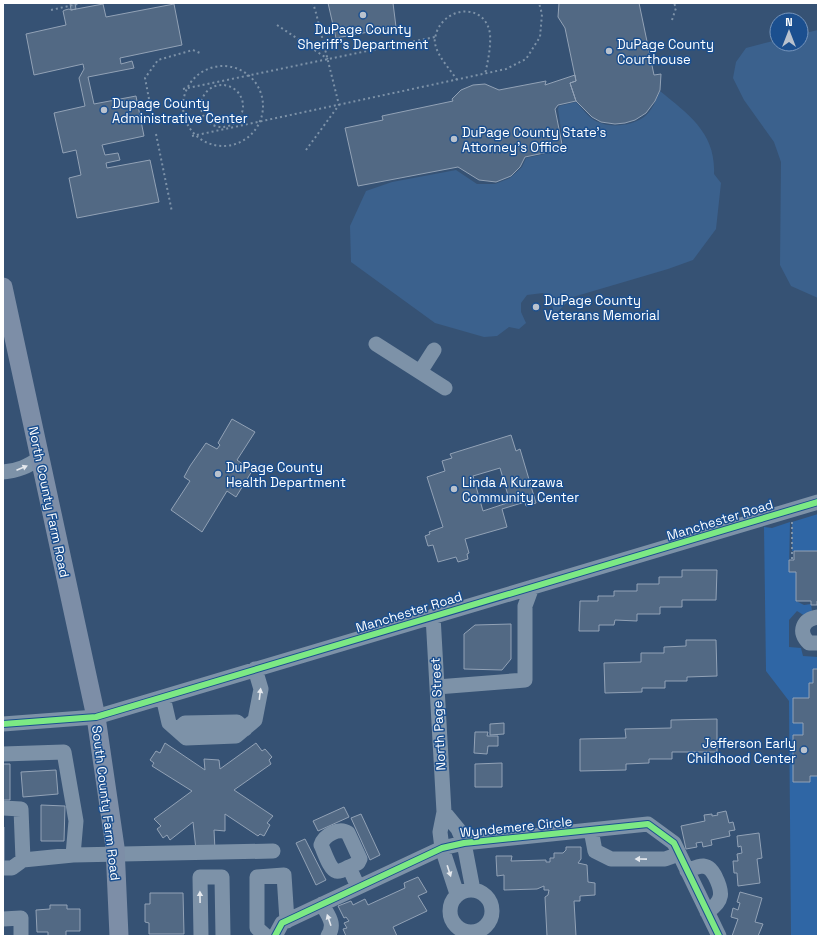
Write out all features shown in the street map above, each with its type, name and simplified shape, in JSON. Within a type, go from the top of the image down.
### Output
[{"type":"main road","name":"North County Farm Road","points":[[3,286],[96,717]]},
{"type":"main road","name":"South County Farm Road","points":[[96,717],[115,854],[119,936]]},
{"type":"street","points":[[376,344],[445,388]]},
{"type":"street","points":[[420,372],[434,350]]},
{"type":"street","points":[[3,472],[24,468],[40,458]]},
{"type":"street","name":"Manchester Road","points":[[3,724],[96,717],[818,502]]},
{"type":"street","points":[[437,687],[525,680],[525,606],[532,587]]},
{"type":"street","points":[[510,593],[525,606]]},
{"type":"street","name":"North Page Street","points":[[433,616],[444,812],[440,832],[442,848],[457,894]]},
{"type":"street","points":[[818,617],[811,618],[805,622],[802,630],[804,639],[809,643],[818,643]]},
{"type":"street","points":[[163,697],[173,727],[185,723],[237,722],[250,724],[261,689],[255,669]]},
{"type":"street","points":[[3,754],[64,752],[76,821],[73,855]]},
{"type":"street","points":[[3,808],[21,809],[23,860]]},
{"type":"street","points":[[444,812],[458,829],[464,843],[473,890]]},
{"type":"street","name":"Wyndemere Circle","points":[[275,936],[282,923],[442,848],[464,843],[648,824],[674,843],[719,936]]},
{"type":"street","points":[[591,830],[595,851],[611,859],[665,859],[679,854]]},
{"type":"street","points":[[3,868],[12,868],[23,860],[73,855],[273,851]]},
{"type":"street","points":[[349,867],[358,887]]},
{"type":"street","points":[[687,871],[699,867],[707,867],[711,869],[720,888],[720,895],[718,902],[707,912]]},
{"type":"street","points":[[266,936],[257,928],[257,877],[284,876],[286,921]]},
{"type":"street","points":[[201,936],[200,877],[222,877],[223,936]]},
{"type":"street","points":[[465,890],[473,890],[481,892],[488,898],[492,913],[490,921],[484,928],[477,932],[468,932],[460,930],[454,924],[450,917],[449,909],[452,900],[457,894],[465,890]]},
{"type":"street","points":[[322,904],[332,922],[332,930],[328,936]]},
{"type":"street","points":[[3,919],[21,918],[21,936]]},
{"type":"path","points":[[51,10],[82,3]]},
{"type":"path","points":[[306,150],[339,105],[313,3]]},
{"type":"path","points":[[192,136],[506,69],[526,58],[540,37],[542,14],[539,3]]},
{"type":"path","points":[[672,20],[676,8],[674,3]]},
{"type":"path","points":[[457,80],[439,54],[435,43],[435,37],[439,27],[445,19],[452,14],[466,11],[476,14],[486,22],[490,33],[486,74]]},
{"type":"path","points":[[277,25],[328,59]]},
{"type":"path","points":[[183,89],[201,86],[217,84],[221,84],[230,86],[238,91],[243,102],[242,114],[237,121],[227,128],[214,125],[206,120],[201,109],[202,98],[207,90],[217,84],[231,79],[435,37]]},
{"type":"path","points":[[149,99],[145,78],[158,60],[193,50],[200,53]]},
{"type":"path","points":[[215,67],[229,67],[249,76],[261,93],[263,107],[260,122],[251,134],[245,139],[231,145],[215,145],[207,143],[190,129],[184,116],[183,102],[191,82],[201,72],[215,67]]},
{"type":"path","points":[[230,86],[231,79]]},
{"type":"path","points":[[201,86],[207,90]]},
{"type":"path","points":[[237,121],[241,126]]},
{"type":"path","points":[[213,132],[214,125]]},
{"type":"path","points":[[156,134],[172,212]]},
{"type":"path","points":[[792,520],[792,560]]},
{"type":"shaded area","points":[[818,30],[818,298],[791,286],[780,265],[781,162],[774,142],[744,100],[733,78],[736,62],[746,48],[769,42],[769,52],[809,52],[809,32]]},
{"type":"shaded area","points":[[660,91],[681,108],[699,126],[710,147],[714,174],[721,183],[716,229],[693,260],[668,269],[573,297],[553,316],[551,303],[543,293],[527,295],[521,303],[521,312],[526,323],[519,329],[509,327],[497,336],[484,337],[435,323],[351,262],[350,226],[366,191],[392,182],[456,170],[477,184],[495,184],[510,178],[522,167],[526,158],[564,150],[558,109],[559,106],[576,102],[597,122],[610,125],[625,125],[647,115],[654,105]]},
{"type":"shaded area","points":[[818,514],[818,551],[792,551],[792,522]]},
{"type":"shaded area","name":"Jefferson Early Childhood Center","points":[[790,522],[789,571],[796,572],[796,601],[804,605],[811,604],[812,611],[805,616],[797,611],[789,620],[789,647],[801,648],[803,656],[818,657],[818,936],[791,936],[789,701],[766,671],[764,527],[772,528]]},
{"type":"building","points":[[70,3],[75,3],[76,9],[71,10]]},
{"type":"building","name":"DuPage County Sheriff's Department","points":[[328,3],[393,3],[396,27],[336,38]]},
{"type":"building","name":"DuPage County Courthouse","points":[[559,3],[639,3],[654,75],[661,74],[660,90],[655,101],[646,113],[635,120],[625,123],[615,124],[601,122],[592,117],[576,101],[570,83],[576,81],[565,28],[558,17]]},
{"type":"building","name":"Dupage County Administrative Center","points":[[103,4],[106,17],[174,4],[182,45],[120,58],[121,64],[132,61],[134,68],[88,77],[94,104],[136,96],[144,136],[102,145],[105,155],[118,153],[120,160],[106,163],[107,168],[150,160],[159,202],[77,218],[69,178],[81,175],[76,150],[63,153],[54,113],[85,106],[79,78],[84,69],[83,64],[34,75],[26,34],[66,25],[63,11],[65,10]]},
{"type":"building","name":"DuPage County State's Attorney's Office","points":[[575,75],[576,81],[570,83],[576,101],[558,105],[555,109],[563,149],[525,157],[520,167],[511,176],[496,182],[479,180],[458,167],[358,186],[345,128],[383,120],[382,116],[453,101],[452,99],[461,90],[473,85],[485,84],[499,90],[546,81],[545,85]]},
{"type":"building","name":"DuPage County Health Department","points":[[232,419],[255,432],[237,460],[252,471],[236,497],[227,491],[202,532],[171,510],[190,481],[184,477],[190,466],[206,443],[217,449],[220,445],[218,443]]},
{"type":"building","name":"Linda A Kurzawa Community Center","points":[[511,435],[516,451],[520,449],[536,503],[526,506],[525,502],[502,509],[507,527],[465,539],[469,553],[467,554],[468,559],[458,562],[456,557],[438,562],[433,545],[428,546],[425,536],[430,534],[429,532],[443,527],[427,477],[445,471],[442,461],[452,458],[450,454]],"holes":[[[500,468],[510,502],[483,511],[473,476]]]},
{"type":"building","points":[[794,551],[818,551],[817,605],[811,605],[811,601],[796,601],[796,572],[789,572],[789,560],[794,560]]},
{"type":"building","points":[[682,570],[717,570],[716,600],[682,600],[682,607],[660,607],[660,614],[637,614],[637,621],[615,620],[614,625],[599,625],[599,631],[579,631],[580,601],[598,601],[598,596],[614,596],[614,591],[637,591],[637,584],[659,584],[659,577],[682,577]]},
{"type":"building","points":[[511,624],[511,659],[502,670],[464,669],[464,634],[475,625]]},
{"type":"building","points":[[686,640],[716,640],[717,676],[687,677],[687,681],[665,681],[665,688],[642,688],[642,692],[605,693],[604,663],[641,662],[641,653],[664,653],[664,647],[686,646]]},
{"type":"building","points":[[813,669],[818,669],[818,776],[810,776],[810,782],[793,782],[793,735],[803,735],[803,723],[793,723],[793,698],[809,698],[809,683],[813,683]]},
{"type":"building","points":[[717,719],[717,752],[672,752],[672,759],[649,759],[649,763],[626,764],[626,770],[580,771],[580,739],[626,738],[625,729],[671,728],[671,720]]},
{"type":"building","points":[[504,723],[504,734],[490,735],[490,724]]},
{"type":"building","points":[[475,732],[488,732],[487,736],[498,736],[498,746],[488,746],[487,754],[474,753]]},
{"type":"building","points":[[165,743],[205,770],[204,759],[219,760],[220,769],[256,743],[262,751],[265,749],[272,757],[269,760],[271,764],[234,790],[273,816],[267,823],[270,825],[264,836],[260,834],[258,836],[225,814],[225,831],[214,830],[215,850],[196,850],[193,822],[170,840],[167,835],[163,838],[157,829],[161,826],[154,819],[192,791],[152,766],[154,763],[150,760],[156,751],[160,753]]},
{"type":"building","points":[[502,763],[502,787],[475,787],[475,764]]},
{"type":"building","points":[[3,764],[10,764],[10,800],[3,800]]},
{"type":"building","points":[[56,770],[58,794],[23,797],[21,772]]},
{"type":"building","points":[[41,805],[65,806],[64,841],[41,841]]},
{"type":"building","points":[[344,807],[349,817],[318,831],[313,821]]},
{"type":"building","points":[[726,811],[729,823],[733,822],[735,830],[729,831],[730,836],[711,840],[712,845],[703,847],[702,842],[696,843],[697,847],[686,849],[681,826],[705,821],[704,815],[718,815],[717,813]]},
{"type":"building","points":[[361,814],[380,855],[370,860],[351,818]]},
{"type":"building","points":[[4,827],[4,863],[3,863]]},
{"type":"building","points":[[759,833],[762,858],[757,859],[760,883],[738,886],[737,873],[734,873],[733,861],[738,861],[737,854],[742,853],[741,846],[738,847],[737,836]]},
{"type":"building","points":[[305,839],[326,880],[316,885],[296,843]]},
{"type":"building","points":[[566,847],[581,847],[581,859],[578,863],[587,865],[588,882],[595,883],[595,895],[580,896],[580,901],[574,901],[576,936],[547,936],[545,897],[548,895],[549,890],[544,890],[544,886],[537,889],[504,890],[504,875],[497,876],[496,856],[512,856],[511,861],[546,860],[546,862],[550,862],[550,858],[554,858],[554,853],[563,853],[566,850]]},
{"type":"building","points":[[418,877],[427,892],[418,896],[427,911],[393,927],[397,936],[346,936],[343,929],[347,928],[344,923],[349,921],[346,917],[344,918],[338,906],[351,901],[353,905],[365,899],[368,905],[405,888],[404,883]]},
{"type":"building","points":[[740,892],[762,898],[755,922],[763,924],[758,936],[732,936],[738,919],[731,917],[733,908],[738,910],[740,903],[737,902]]},
{"type":"building","points":[[150,893],[183,893],[184,934],[149,934],[149,923],[145,922],[145,904],[150,904]]},
{"type":"building","points":[[50,905],[67,905],[67,909],[80,909],[80,931],[66,931],[66,936],[48,936],[48,932],[37,932],[36,910],[50,909]]},
{"type":"cycle path","points":[[3,724],[96,717],[818,502]]},
{"type":"cycle path","points":[[275,936],[282,923],[442,848],[464,843],[648,824],[674,843],[719,936]]},
{"type":"place","name":"DuPage County Sheriff's Department","points":[[363,15]]},
{"type":"place","name":"DuPage County Courthouse","points":[[609,51]]},
{"type":"place","name":"Dupage County Administrative Center","points":[[104,110]]},
{"type":"place","name":"DuPage County State's Attorney's Office","points":[[454,139]]},
{"type":"place","name":"DuPage County Veterans Memorial","points":[[536,307]]},
{"type":"place","name":"DuPage County Health Department","points":[[218,474]]},
{"type":"place","name":"Linda A Kurzawa Community Center","points":[[454,489]]},
{"type":"place","name":"Jefferson Early Childhood Center","points":[[804,750]]}]
